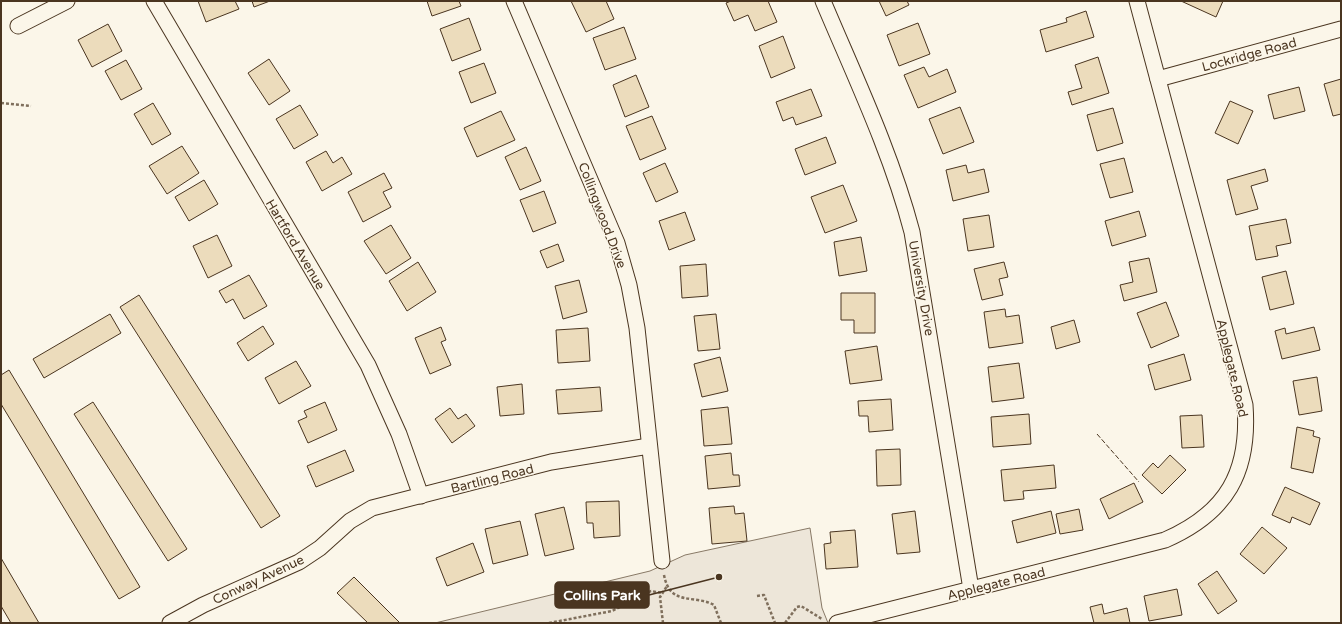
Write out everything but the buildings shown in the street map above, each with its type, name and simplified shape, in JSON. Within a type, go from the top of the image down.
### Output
[{"type":"street","points":[[18,26],[67,1]]},
{"type":"street","name":"Hartford Avenue","points":[[154,1],[368,365],[392,417],[421,496]]},
{"type":"street","name":"Collingwood Drive","points":[[514,1],[617,243],[629,285],[637,328],[662,561]]},
{"type":"street","name":"University Drive","points":[[822,1],[874,121],[897,180],[912,232],[971,589]]},
{"type":"street","name":"Applegate Road","points":[[837,623],[1165,540],[1186,530],[1205,517],[1221,501],[1234,482],[1241,463],[1247,428],[1245,405],[1137,1]]},
{"type":"street","name":"Lockridge Road","points":[[1158,79],[1341,29]]},
{"type":"street","name":"Bartling Road","points":[[342,528],[350,521],[372,508],[396,501],[421,496],[551,462],[649,446]]},
{"type":"street","name":"Conway Avenue","points":[[170,623],[202,604],[299,562],[320,548],[342,528]]},
{"type":"path","points":[[1,103],[31,106]]},
{"type":"path","points":[[662,561],[667,586],[680,598],[703,601],[714,605],[721,623]]},
{"type":"path","points":[[663,623],[661,604],[662,593],[667,586]]},
{"type":"path","points":[[549,623],[612,610],[624,605],[645,592],[651,591],[662,593]]},
{"type":"path","points":[[757,596],[764,595],[775,623]]},
{"type":"path","points":[[784,623],[797,607],[801,606],[820,617],[824,623]]},
{"type":"shaded area","points":[[810,528],[822,608],[828,623],[435,623],[650,571],[685,555]]},
{"type":"fence","points":[[1097,434],[1139,482]]},
{"type":"place","name":"Collins Park","points":[[719,577]]}]
